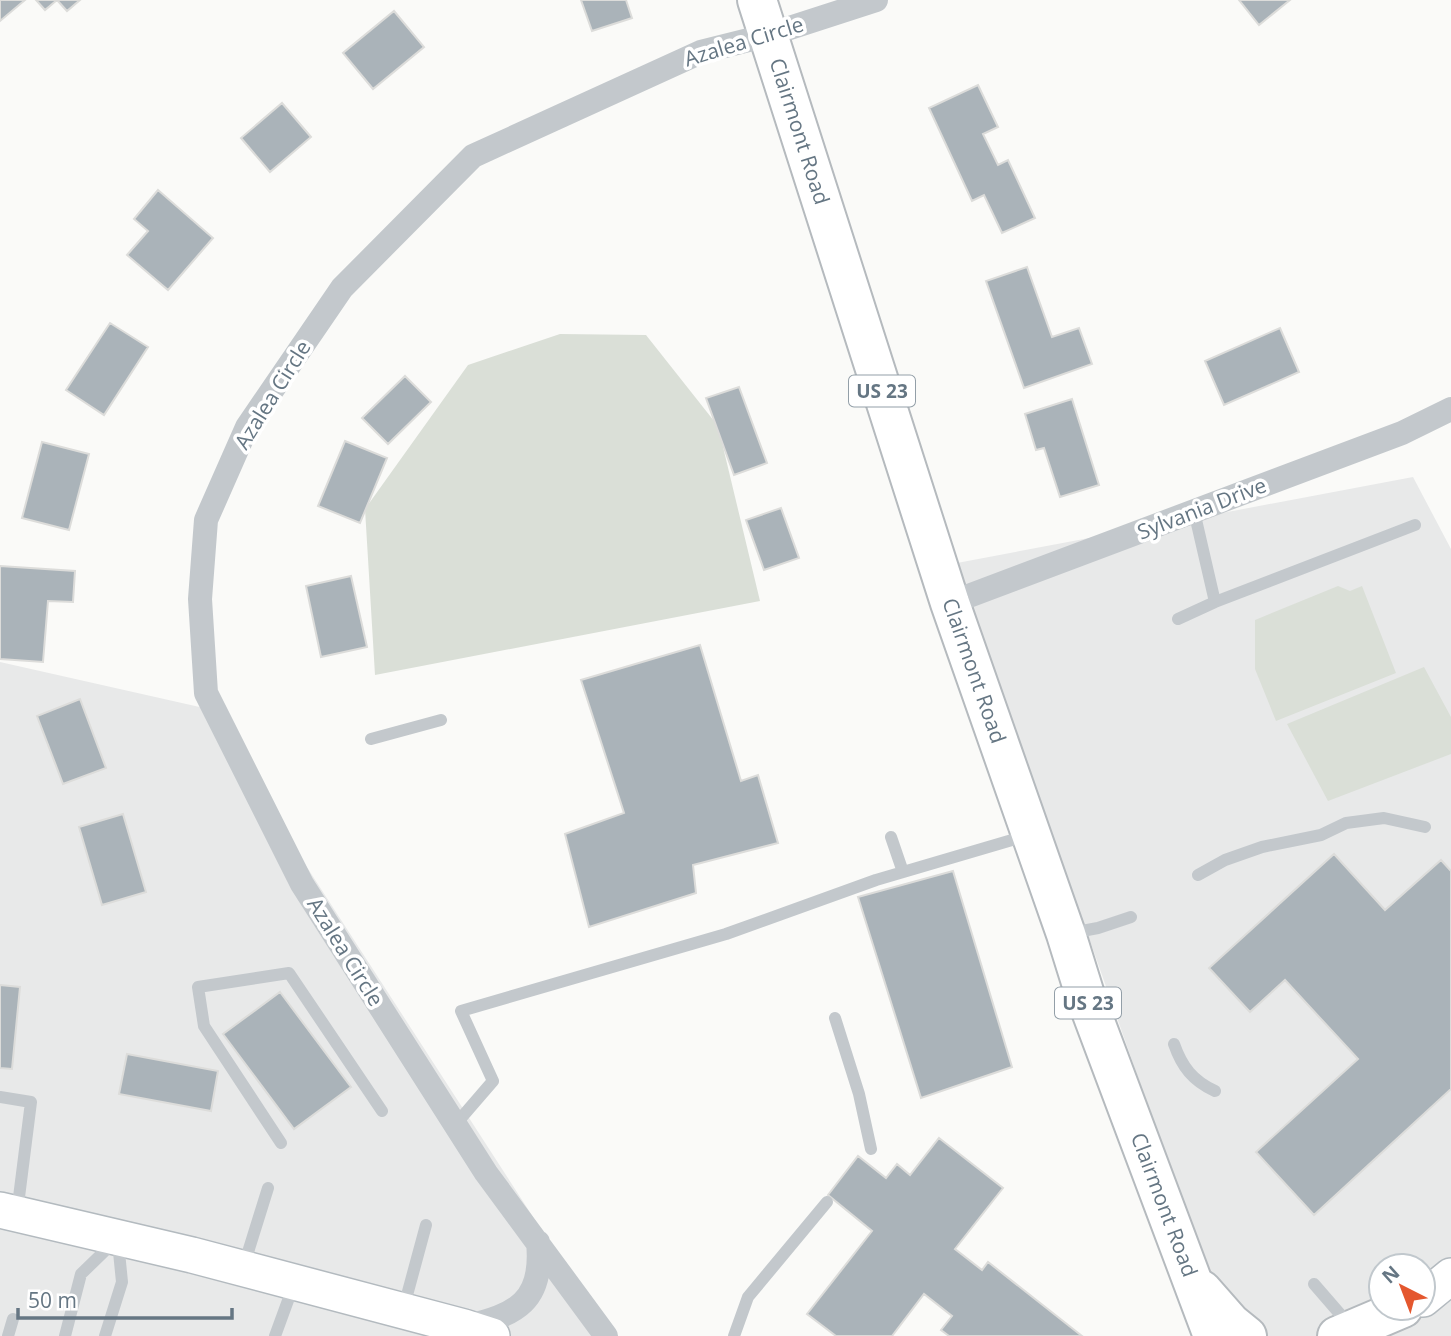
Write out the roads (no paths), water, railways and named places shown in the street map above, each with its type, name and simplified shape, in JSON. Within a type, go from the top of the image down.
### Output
[{"type":"main road","name":"Clairmont Road","points":[[763,18],[950,604],[1085,995],[1213,1336]]},
{"type":"main road","points":[[8,1212],[243,1269],[413,1317],[478,1331]]},
{"type":"main road","points":[[1437,1288],[1451,1276]]},
{"type":"main road","points":[[1191,1278],[1247,1336]]},
{"type":"main road","points":[[1336,1336],[1370,1322]]},
{"type":"main road","points":[[1381,1336],[1397,1322]]},
{"type":"street","name":"Azalea Circle","points":[[606,1336],[486,1173],[302,884],[206,693],[200,599],[206,520],[247,427],[342,288],[473,156],[701,52],[763,18],[876,0]]},
{"type":"street","name":"Sylvania Drive","points":[[950,604],[1402,433],[1451,409]]},
{"type":"street","points":[[478,1331],[519,1306],[530,1295],[539,1274],[538,1241]]},
{"type":"lane","points":[[1194,511],[1214,602]]},
{"type":"lane","points":[[1178,619],[1214,602],[1415,525]]},
{"type":"lane","points":[[371,739],[441,720]]},
{"type":"lane","points":[[1198,875],[1225,860],[1262,847],[1321,835],[1346,823],[1384,818],[1425,827]]},
{"type":"lane","points":[[455,1125],[493,1081],[461,1011],[726,934],[903,872],[1030,834]]},
{"type":"lane","points":[[891,837],[903,872]]},
{"type":"lane","points":[[1066,934],[1098,928],[1131,916]]},
{"type":"lane","points":[[281,1143],[204,1026],[198,987],[289,973],[382,1111]]},
{"type":"lane","points":[[835,1018],[859,1094],[871,1149]]},
{"type":"lane","points":[[1174,1044],[1180,1063],[1200,1084],[1215,1091]]},
{"type":"lane","points":[[0,1097],[31,1102],[8,1212]]},
{"type":"lane","points":[[243,1269],[268,1188]]},
{"type":"lane","points":[[734,1336],[748,1297],[827,1202]]},
{"type":"lane","points":[[413,1317],[426,1225]]},
{"type":"lane","points":[[65,1336],[81,1274],[118,1238]]},
{"type":"lane","points":[[105,1336],[122,1282],[118,1238]]},
{"type":"lane","points":[[275,1336],[294,1282]]},
{"type":"lane","points":[[1314,1284],[1340,1314],[1343,1324],[1336,1336]]},
{"type":"lane","points":[[8,1336],[13,1319]]}]
